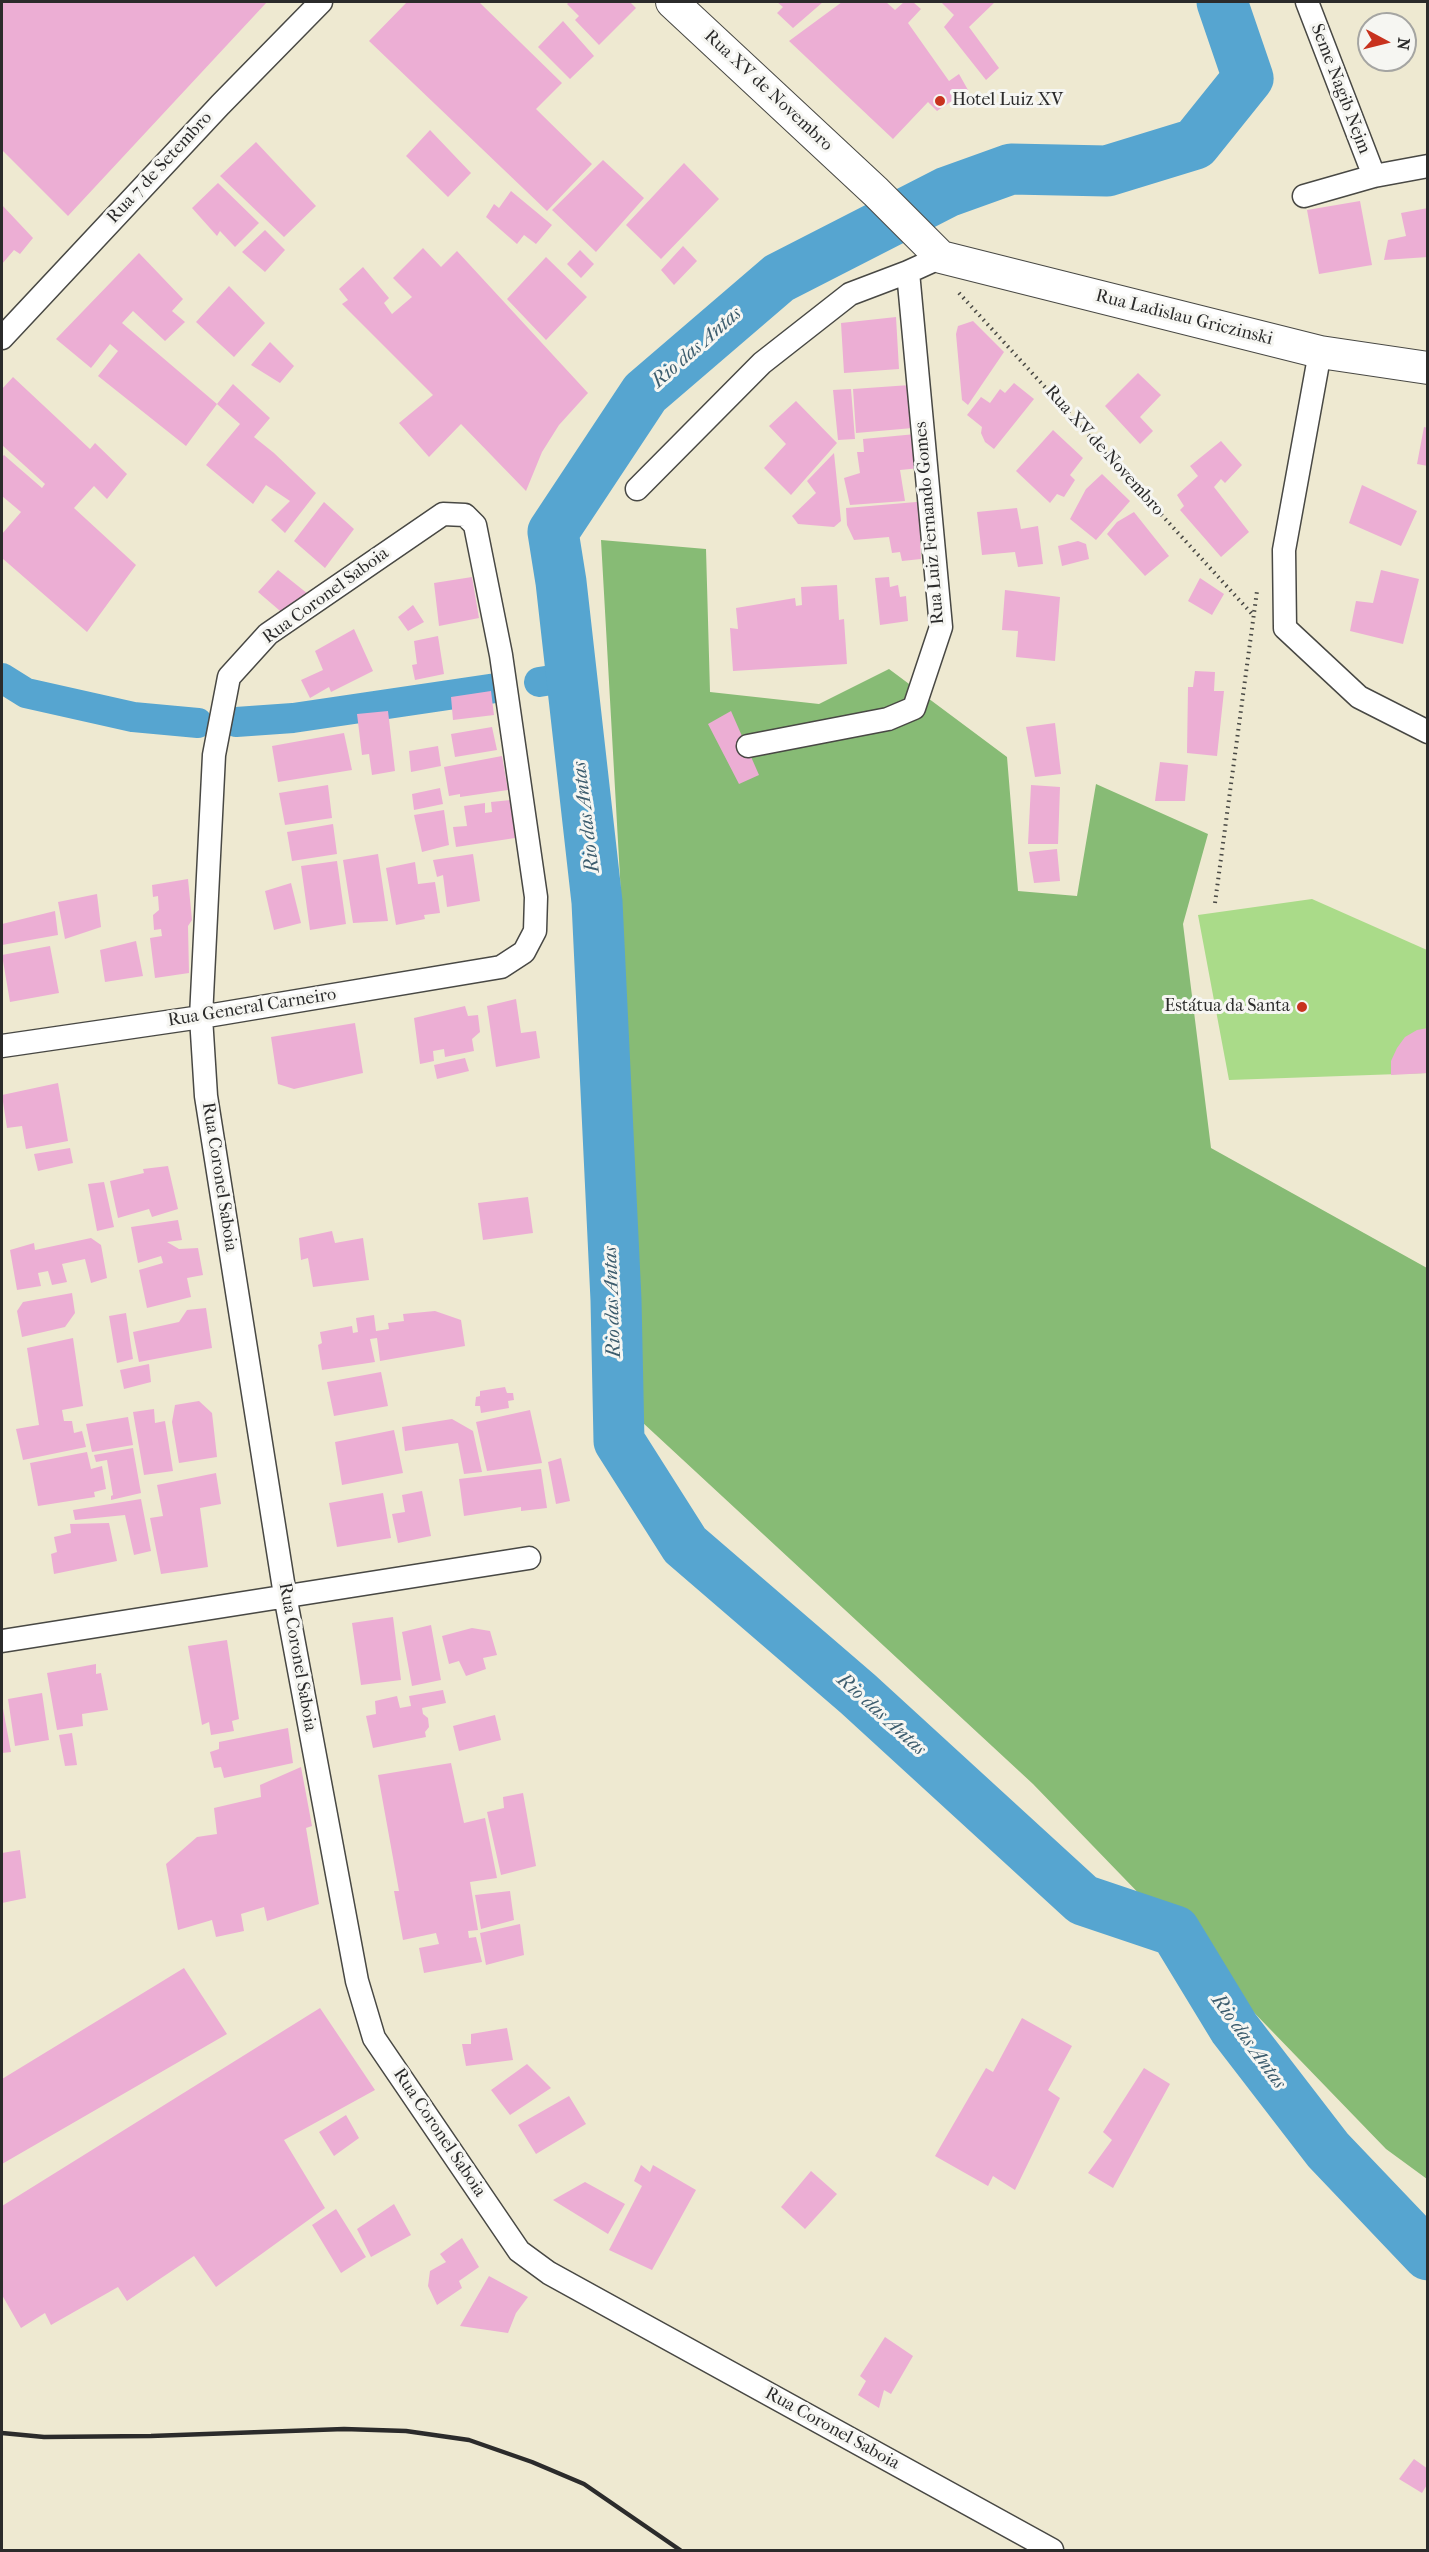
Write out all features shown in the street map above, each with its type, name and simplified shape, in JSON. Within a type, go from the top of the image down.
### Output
[{"type":"main road","name":"Rua XV de Novembro","points":[[672,2],[876,192],[932,253]]},
{"type":"main road","name":"Rua Ladislau Griczinski","points":[[932,253],[1320,352],[1428,368]]},
{"type":"street","name":"Rua 7 de Setembro","points":[[2,338],[220,105],[321,2]]},
{"type":"street","name":"Seme Nagib Nejm","points":[[1307,2],[1374,176]]},
{"type":"street","points":[[1304,196],[1374,176],[1428,166]]},
{"type":"street","points":[[637,489],[762,363],[850,294],[908,272],[932,253]]},
{"type":"street","name":"Rua Luiz Fernando Gomes","points":[[748,746],[888,719],[914,708],[941,627],[908,272]]},
{"type":"street","points":[[1320,352],[1284,550],[1285,628],[1359,697],[1428,732]]},
{"type":"street","name":"Rua Coronel Saboia","points":[[501,967],[524,952],[535,931],[536,897],[501,656],[475,525],[465,515],[443,514],[268,634],[230,677],[214,755],[201,1017],[206,1096],[285,1595],[357,1981],[374,2038],[519,2251],[549,2272],[1052,2550]]},
{"type":"street","name":"Rua General Carneiro","points":[[2,1046],[201,1017],[501,967]]},
{"type":"street","points":[[2,1641],[529,1558]]},
{"type":"path","name":"Rua XV de Novembro","points":[[932,253],[1253,615],[1285,628]]},
{"type":"path","points":[[1215,903],[1258,583]]},
{"type":"green space","points":[[601,540],[706,549],[710,692],[819,704],[889,669],[1007,757],[1018,891],[1077,896],[1096,784],[1208,834],[1183,924],[1211,1148],[1427,1268],[1427,2179],[1386,2149],[1033,1784],[642,1422],[620,877]]},
{"type":"green space","points":[[1312,899],[1427,950],[1427,1073],[1229,1080],[1198,915]]},
{"type":"building","points":[[2,2],[267,2],[68,216],[2,150]]},
{"type":"building","points":[[407,2],[479,2],[562,83],[536,109],[592,164],[547,211],[369,41]]},
{"type":"building","points":[[569,2],[630,2],[636,8],[599,45],[575,20],[579,16],[567,4]]},
{"type":"building","points":[[777,2],[823,2],[793,28],[777,13],[783,7]]},
{"type":"building","points":[[842,2],[886,2],[895,10],[904,2],[913,2],[921,9],[908,23],[949,81],[959,74],[968,90],[937,111],[928,102],[893,139],[789,41]]},
{"type":"building","points":[[941,2],[995,2],[969,27],[999,68],[986,80],[944,27],[954,15]]},
{"type":"building","points":[[563,21],[594,56],[570,79],[538,47]]},
{"type":"building","points":[[430,130],[471,173],[448,197],[406,156]]},
{"type":"building","points":[[256,142],[316,206],[284,237],[220,176]]},
{"type":"building","points":[[603,160],[644,198],[596,252],[552,210]]},
{"type":"building","points":[[684,163],[719,199],[661,259],[626,225]]},
{"type":"building","points":[[218,183],[259,223],[235,247],[220,231],[217,236],[192,208]]},
{"type":"building","points":[[511,191],[552,225],[536,244],[524,235],[517,244],[486,217],[494,204],[499,208]]},
{"type":"building","points":[[1360,201],[1372,265],[1319,274],[1307,210]]},
{"type":"building","points":[[2,205],[33,238],[20,254],[14,250],[2,264]]},
{"type":"building","points":[[1428,208],[1428,257],[1384,260],[1388,240],[1406,236],[1401,213]]},
{"type":"building","points":[[265,230],[285,250],[265,272],[242,252]]},
{"type":"building","points":[[683,246],[697,261],[674,285],[661,270]]},
{"type":"building","points":[[423,248],[441,267],[457,251],[588,393],[559,425],[542,452],[526,491],[461,424],[429,457],[399,423],[433,395],[342,304],[348,300],[339,289],[363,267],[389,298],[384,303],[392,314],[412,297],[393,278]]},
{"type":"building","points":[[580,250],[594,264],[581,278],[567,264]]},
{"type":"building","points":[[139,253],[183,299],[172,311],[185,322],[165,341],[133,311],[122,323],[217,404],[186,446],[98,376],[118,351],[110,344],[91,368],[56,339]]},
{"type":"building","points":[[546,257],[587,297],[546,340],[507,299]]},
{"type":"building","points":[[229,286],[265,323],[234,357],[196,322]]},
{"type":"building","points":[[896,317],[899,369],[844,373],[841,323]]},
{"type":"building","points":[[973,321],[1004,352],[968,405],[962,400],[956,334],[958,326]]},
{"type":"building","points":[[270,342],[294,366],[280,383],[251,365]]},
{"type":"building","points":[[1138,373],[1161,395],[1140,417],[1153,431],[1140,444],[1105,406]]},
{"type":"building","points":[[13,377],[90,449],[95,443],[127,474],[107,499],[94,486],[74,508],[136,565],[87,632],[2,558],[2,534],[21,512],[2,496],[2,457],[4,455],[42,488],[45,484],[2,445],[2,389]]},
{"type":"building","points":[[1014,383],[1034,399],[994,449],[985,442],[981,433],[982,427],[967,415],[981,397],[990,403],[1000,389],[1005,393]]},
{"type":"building","points":[[233,384],[270,418],[254,437],[316,493],[285,533],[271,520],[290,501],[266,485],[253,504],[206,465],[240,424],[217,404]]},
{"type":"building","points":[[910,385],[913,428],[856,433],[853,389]]},
{"type":"building","points":[[851,389],[855,439],[838,440],[833,390]]},
{"type":"building","points":[[796,401],[837,443],[791,495],[764,468],[786,444],[769,426]]},
{"type":"building","points":[[1424,427],[1428,428],[1428,466],[1417,464]]},
{"type":"building","points":[[1053,430],[1083,458],[1070,475],[1075,480],[1064,497],[1057,494],[1050,503],[1016,471]]},
{"type":"building","points":[[916,434],[920,468],[900,470],[905,501],[850,505],[844,478],[860,473],[857,452],[864,452],[863,439]]},
{"type":"building","points":[[1221,441],[1242,465],[1225,483],[1221,479],[1214,487],[1249,532],[1221,557],[1180,510],[1184,506],[1177,495],[1198,476],[1190,466]]},
{"type":"building","points":[[834,453],[841,521],[834,527],[798,524],[792,516],[816,493],[807,481]]},
{"type":"building","points":[[1102,474],[1130,501],[1096,540],[1070,519],[1086,489]]},
{"type":"building","points":[[1362,485],[1417,511],[1401,546],[1349,523]]},
{"type":"building","points":[[928,501],[929,538],[920,539],[921,559],[902,561],[900,552],[892,553],[889,537],[854,540],[847,525],[846,508]]},
{"type":"building","points":[[324,502],[354,529],[325,568],[294,541]]},
{"type":"building","points":[[1017,508],[1021,529],[1038,526],[1043,564],[1018,567],[1015,552],[982,555],[977,512]]},
{"type":"building","points":[[1134,512],[1169,556],[1145,576],[1107,534],[1117,522]]},
{"type":"building","points":[[1078,541],[1086,544],[1089,559],[1062,566],[1058,546]]},
{"type":"building","points":[[278,570],[308,594],[286,616],[258,592]]},
{"type":"building","points":[[1381,570],[1419,579],[1403,644],[1350,631],[1356,601],[1373,603]]},
{"type":"building","points":[[472,577],[479,618],[439,626],[434,583]]},
{"type":"building","points":[[889,577],[890,587],[898,585],[900,597],[906,596],[908,621],[880,625],[875,578]]},
{"type":"building","points":[[1200,578],[1224,594],[1212,615],[1188,601]]},
{"type":"building","points":[[837,585],[839,620],[844,619],[847,664],[733,671],[730,628],[738,629],[736,608],[795,598],[796,606],[802,605],[801,587]]},
{"type":"building","points":[[1005,590],[1060,597],[1055,661],[1016,657],[1018,631],[1002,630]]},
{"type":"building","points":[[413,605],[424,622],[408,631],[398,617]]},
{"type":"building","points":[[354,629],[373,671],[331,692],[329,687],[310,698],[301,680],[323,670],[315,651]]},
{"type":"building","points":[[438,636],[444,674],[415,680],[412,665],[417,664],[414,641]]},
{"type":"building","points":[[1195,671],[1215,672],[1214,691],[1224,691],[1217,756],[1187,753],[1188,687],[1193,687]]},
{"type":"building","points":[[491,691],[494,715],[453,720],[451,697]]},
{"type":"building","points":[[388,711],[395,771],[372,775],[369,754],[362,755],[357,714]]},
{"type":"building","points":[[731,711],[759,775],[739,784],[708,724]]},
{"type":"building","points":[[1055,723],[1061,774],[1035,777],[1026,727]]},
{"type":"building","points":[[492,727],[497,750],[455,757],[451,734]]},
{"type":"building","points":[[344,733],[352,770],[278,782],[272,746]]},
{"type":"building","points":[[438,746],[441,766],[411,772],[409,751]]},
{"type":"building","points":[[502,756],[508,790],[460,797],[460,794],[449,796],[444,767]]},
{"type":"building","points":[[1160,762],[1188,765],[1185,801],[1155,801]]},
{"type":"building","points":[[328,785],[332,818],[285,825],[279,793]]},
{"type":"building","points":[[1031,785],[1060,787],[1058,844],[1028,844]]},
{"type":"building","points":[[440,788],[443,804],[414,810],[412,794]]},
{"type":"building","points":[[511,800],[515,838],[456,847],[453,827],[467,826],[464,806],[485,803],[485,813],[492,812],[491,802]]},
{"type":"building","points":[[444,810],[449,845],[422,852],[414,815]]},
{"type":"building","points":[[333,824],[337,854],[292,861],[287,832]]},
{"type":"building","points":[[1057,849],[1060,881],[1034,883],[1029,852]]},
{"type":"building","points":[[378,854],[388,921],[353,923],[343,860]]},
{"type":"building","points":[[473,854],[480,901],[447,907],[443,875],[437,877],[433,860]]},
{"type":"building","points":[[337,861],[346,924],[310,930],[301,866]]},
{"type":"building","points":[[415,862],[418,884],[435,882],[440,913],[424,915],[425,919],[396,925],[386,868]]},
{"type":"building","points":[[188,879],[192,920],[188,926],[189,973],[155,978],[150,938],[162,936],[161,929],[154,930],[153,915],[159,910],[158,896],[153,897],[152,885]]},
{"type":"building","points":[[291,883],[301,923],[274,930],[265,891]]},
{"type":"building","points":[[97,894],[101,927],[65,939],[58,902]]},
{"type":"building","points":[[55,911],[58,935],[2,945],[2,924]]},
{"type":"building","points":[[136,941],[143,976],[105,982],[100,950]]},
{"type":"building","points":[[50,946],[59,993],[10,1002],[2,955]]},
{"type":"building","points":[[516,999],[521,1033],[536,1031],[540,1058],[496,1067],[487,1006]]},
{"type":"building","points":[[465,1006],[468,1016],[478,1015],[480,1032],[472,1039],[474,1051],[445,1057],[444,1049],[433,1051],[434,1061],[420,1064],[414,1018]]},
{"type":"building","points":[[355,1023],[363,1073],[294,1089],[278,1084],[271,1037]]},
{"type":"building","points":[[1428,1028],[1428,1073],[1391,1075],[1391,1061],[1405,1037],[1417,1030]]},
{"type":"building","points":[[465,1058],[469,1071],[437,1079],[434,1065]]},
{"type":"building","points":[[58,1083],[68,1141],[26,1149],[22,1126],[7,1128],[2,1095]]},
{"type":"building","points":[[70,1148],[73,1163],[38,1171],[34,1154]]},
{"type":"building","points":[[168,1166],[178,1209],[152,1217],[149,1209],[118,1218],[110,1181],[144,1173],[143,1169]]},
{"type":"building","points":[[104,1182],[114,1227],[97,1231],[88,1184]]},
{"type":"building","points":[[528,1197],[533,1233],[483,1240],[478,1203]]},
{"type":"building","points":[[178,1220],[182,1240],[167,1242],[179,1249],[198,1248],[203,1275],[187,1278],[191,1297],[147,1308],[139,1270],[163,1263],[161,1256],[138,1263],[131,1227]]},
{"type":"building","points":[[332,1231],[335,1243],[363,1238],[369,1280],[313,1287],[308,1258],[301,1260],[299,1238]]},
{"type":"building","points":[[91,1238],[101,1245],[107,1278],[91,1283],[85,1259],[62,1264],[67,1282],[52,1285],[48,1271],[38,1273],[41,1286],[17,1290],[10,1250],[34,1243],[35,1250]]},
{"type":"building","points":[[72,1293],[75,1313],[65,1327],[22,1337],[17,1311],[23,1302]]},
{"type":"building","points":[[206,1308],[212,1348],[139,1362],[133,1332],[179,1322],[187,1310]]},
{"type":"building","points":[[435,1311],[461,1320],[465,1346],[380,1361],[377,1338],[370,1339],[375,1362],[322,1370],[318,1345],[322,1343],[320,1332],[352,1326],[353,1333],[358,1332],[356,1318],[374,1315],[376,1331],[389,1329],[388,1323],[404,1321],[403,1314]]},
{"type":"building","points":[[126,1313],[133,1359],[117,1363],[109,1316]]},
{"type":"building","points":[[73,1338],[83,1406],[62,1410],[64,1421],[72,1421],[74,1433],[82,1431],[86,1447],[23,1460],[16,1429],[39,1425],[27,1348]]},
{"type":"building","points":[[149,1364],[151,1382],[124,1389],[120,1370]]},
{"type":"building","points":[[381,1372],[388,1406],[334,1416],[327,1382]]},
{"type":"building","points":[[505,1387],[507,1393],[513,1393],[514,1400],[508,1401],[509,1408],[481,1413],[480,1406],[475,1406],[476,1397],[480,1396],[480,1391]]},
{"type":"building","points":[[199,1401],[212,1413],[217,1457],[179,1463],[172,1422],[175,1405]]},
{"type":"building","points":[[154,1409],[155,1423],[165,1421],[173,1471],[144,1475],[133,1412]]},
{"type":"building","points":[[530,1410],[542,1463],[487,1471],[476,1422]]},
{"type":"building","points":[[128,1417],[133,1445],[92,1452],[86,1424]]},
{"type":"building","points":[[452,1419],[473,1431],[482,1472],[464,1474],[458,1443],[405,1451],[402,1427]]},
{"type":"building","points":[[394,1430],[403,1473],[342,1485],[335,1442]]},
{"type":"building","points":[[133,1448],[141,1493],[111,1500],[113,1495],[107,1460],[96,1462],[94,1455]]},
{"type":"building","points":[[87,1452],[91,1469],[102,1466],[106,1489],[94,1492],[95,1497],[38,1506],[30,1463]]},
{"type":"building","points":[[561,1458],[570,1501],[556,1504],[548,1462]]},
{"type":"building","points":[[541,1469],[547,1508],[521,1511],[521,1507],[464,1516],[459,1479]]},
{"type":"building","points":[[216,1473],[221,1504],[200,1508],[208,1567],[161,1574],[150,1518],[163,1516],[157,1485]]},
{"type":"building","points":[[422,1491],[431,1536],[398,1543],[392,1514],[405,1512],[402,1495]]},
{"type":"building","points":[[383,1493],[391,1538],[337,1547],[329,1503]]},
{"type":"building","points":[[141,1499],[151,1551],[134,1555],[125,1515],[75,1520],[73,1510]]},
{"type":"building","points":[[109,1523],[117,1561],[54,1574],[51,1554],[57,1552],[54,1537],[71,1533],[70,1524]]},
{"type":"building","points":[[393,1617],[401,1680],[361,1685],[352,1623]]},
{"type":"building","points":[[431,1625],[441,1680],[412,1686],[402,1632]]},
{"type":"building","points":[[472,1628],[490,1631],[497,1655],[483,1658],[486,1669],[466,1676],[459,1661],[449,1664],[442,1636]]},
{"type":"building","points":[[227,1640],[239,1719],[232,1721],[234,1731],[211,1735],[209,1722],[202,1725],[188,1646]]},
{"type":"building","points":[[96,1664],[96,1674],[101,1673],[108,1710],[82,1714],[83,1726],[57,1730],[47,1673]]},
{"type":"building","points":[[443,1690],[446,1703],[422,1708],[423,1714],[428,1718],[429,1727],[425,1732],[426,1737],[373,1748],[366,1716],[376,1714],[375,1701],[397,1696],[400,1708],[411,1706],[409,1696]]},
{"type":"building","points":[[42,1693],[49,1740],[15,1746],[8,1699]]},
{"type":"building","points":[[2,1703],[11,1752],[2,1753]]},
{"type":"building","points":[[495,1715],[501,1740],[459,1751],[453,1726]]},
{"type":"building","points":[[288,1728],[293,1763],[224,1778],[221,1767],[214,1768],[210,1752],[219,1749],[219,1742]]},
{"type":"building","points":[[72,1733],[77,1765],[65,1766],[59,1735]]},
{"type":"building","points":[[451,1763],[464,1823],[485,1818],[497,1878],[470,1882],[478,1930],[468,1931],[469,1938],[476,1937],[482,1962],[424,1973],[419,1948],[439,1944],[436,1933],[403,1940],[394,1891],[399,1891],[378,1775]]},
{"type":"building","points":[[301,1767],[312,1826],[306,1828],[319,1904],[267,1921],[264,1907],[241,1914],[244,1931],[216,1937],[212,1920],[178,1930],[166,1864],[197,1837],[217,1834],[214,1808],[261,1797],[260,1785]]},
{"type":"building","points":[[523,1793],[536,1866],[501,1875],[487,1812],[504,1808],[503,1797]]},
{"type":"building","points":[[20,1850],[26,1898],[2,1903],[2,1853]]},
{"type":"building","points":[[510,1891],[514,1920],[481,1929],[475,1895]]},
{"type":"building","points":[[520,1924],[524,1955],[486,1965],[480,1933]]},
{"type":"building","points":[[184,1968],[227,2034],[2,2164],[2,2079]]},
{"type":"building","points":[[320,2008],[375,2090],[284,2140],[325,2208],[216,2287],[194,2256],[127,2301],[118,2287],[51,2325],[45,2313],[21,2328],[2,2295],[2,2206]]},
{"type":"building","points":[[1022,2018],[1072,2046],[1048,2090],[1060,2098],[1015,2190],[993,2176],[988,2186],[935,2156],[986,2068],[993,2072]]},
{"type":"building","points":[[507,2028],[513,2060],[466,2066],[462,2044],[471,2044],[471,2034]]},
{"type":"building","points":[[527,2064],[551,2088],[510,2115],[491,2090]]},
{"type":"building","points":[[1144,2068],[1170,2084],[1113,2188],[1088,2173],[1112,2140],[1103,2132]]},
{"type":"building","points":[[569,2096],[586,2124],[536,2154],[518,2125]]},
{"type":"building","points":[[346,2115],[359,2138],[334,2156],[319,2132]]},
{"type":"building","points":[[641,2165],[650,2172],[653,2165],[696,2190],[652,2270],[609,2250],[642,2186],[634,2181]]},
{"type":"building","points":[[811,2171],[837,2194],[805,2229],[781,2207]]},
{"type":"building","points":[[585,2182],[625,2204],[608,2234],[553,2200]]},
{"type":"building","points":[[394,2204],[411,2235],[371,2257],[357,2229]]},
{"type":"building","points":[[336,2209],[366,2257],[341,2273],[312,2225]]},
{"type":"building","points":[[462,2238],[479,2267],[459,2281],[462,2288],[437,2305],[428,2286],[430,2271],[446,2262],[440,2254]]},
{"type":"building","points":[[489,2276],[528,2297],[516,2313],[508,2333],[460,2326]]},
{"type":"building","points":[[885,2337],[913,2356],[891,2394],[884,2390],[879,2408],[858,2395],[866,2381],[860,2376]]},
{"type":"building","points":[[1414,2459],[1428,2469],[1428,2483],[1422,2493],[1399,2479]]},
{"type":"waterway","name":"Rio das Antas","points":[[1222,2],[1248,78],[1195,144],[1107,171],[1011,169],[947,192],[779,278],[645,393],[553,532],[561,582],[597,902],[616,1300],[619,1441],[685,1545],[858,1694],[1083,1900],[1175,1931],[1234,2028],[1328,2150],[1428,2255]]},
{"type":"waterway","points":[[539,682],[571,677]]},
{"type":"waterway","points":[[2,678],[26,693],[133,717],[198,723]]},
{"type":"waterway","points":[[236,722],[293,718],[496,688]]},
{"type":"railway","points":[[2,2433],[44,2437],[151,2436],[344,2429],[406,2431],[469,2440],[532,2462],[584,2484],[680,2550]]},
{"type":"place","name":"Hotel Luiz XV","points":[[940,101]]},
{"type":"place","name":"Estátua da Santa","points":[[1302,1007]]}]
